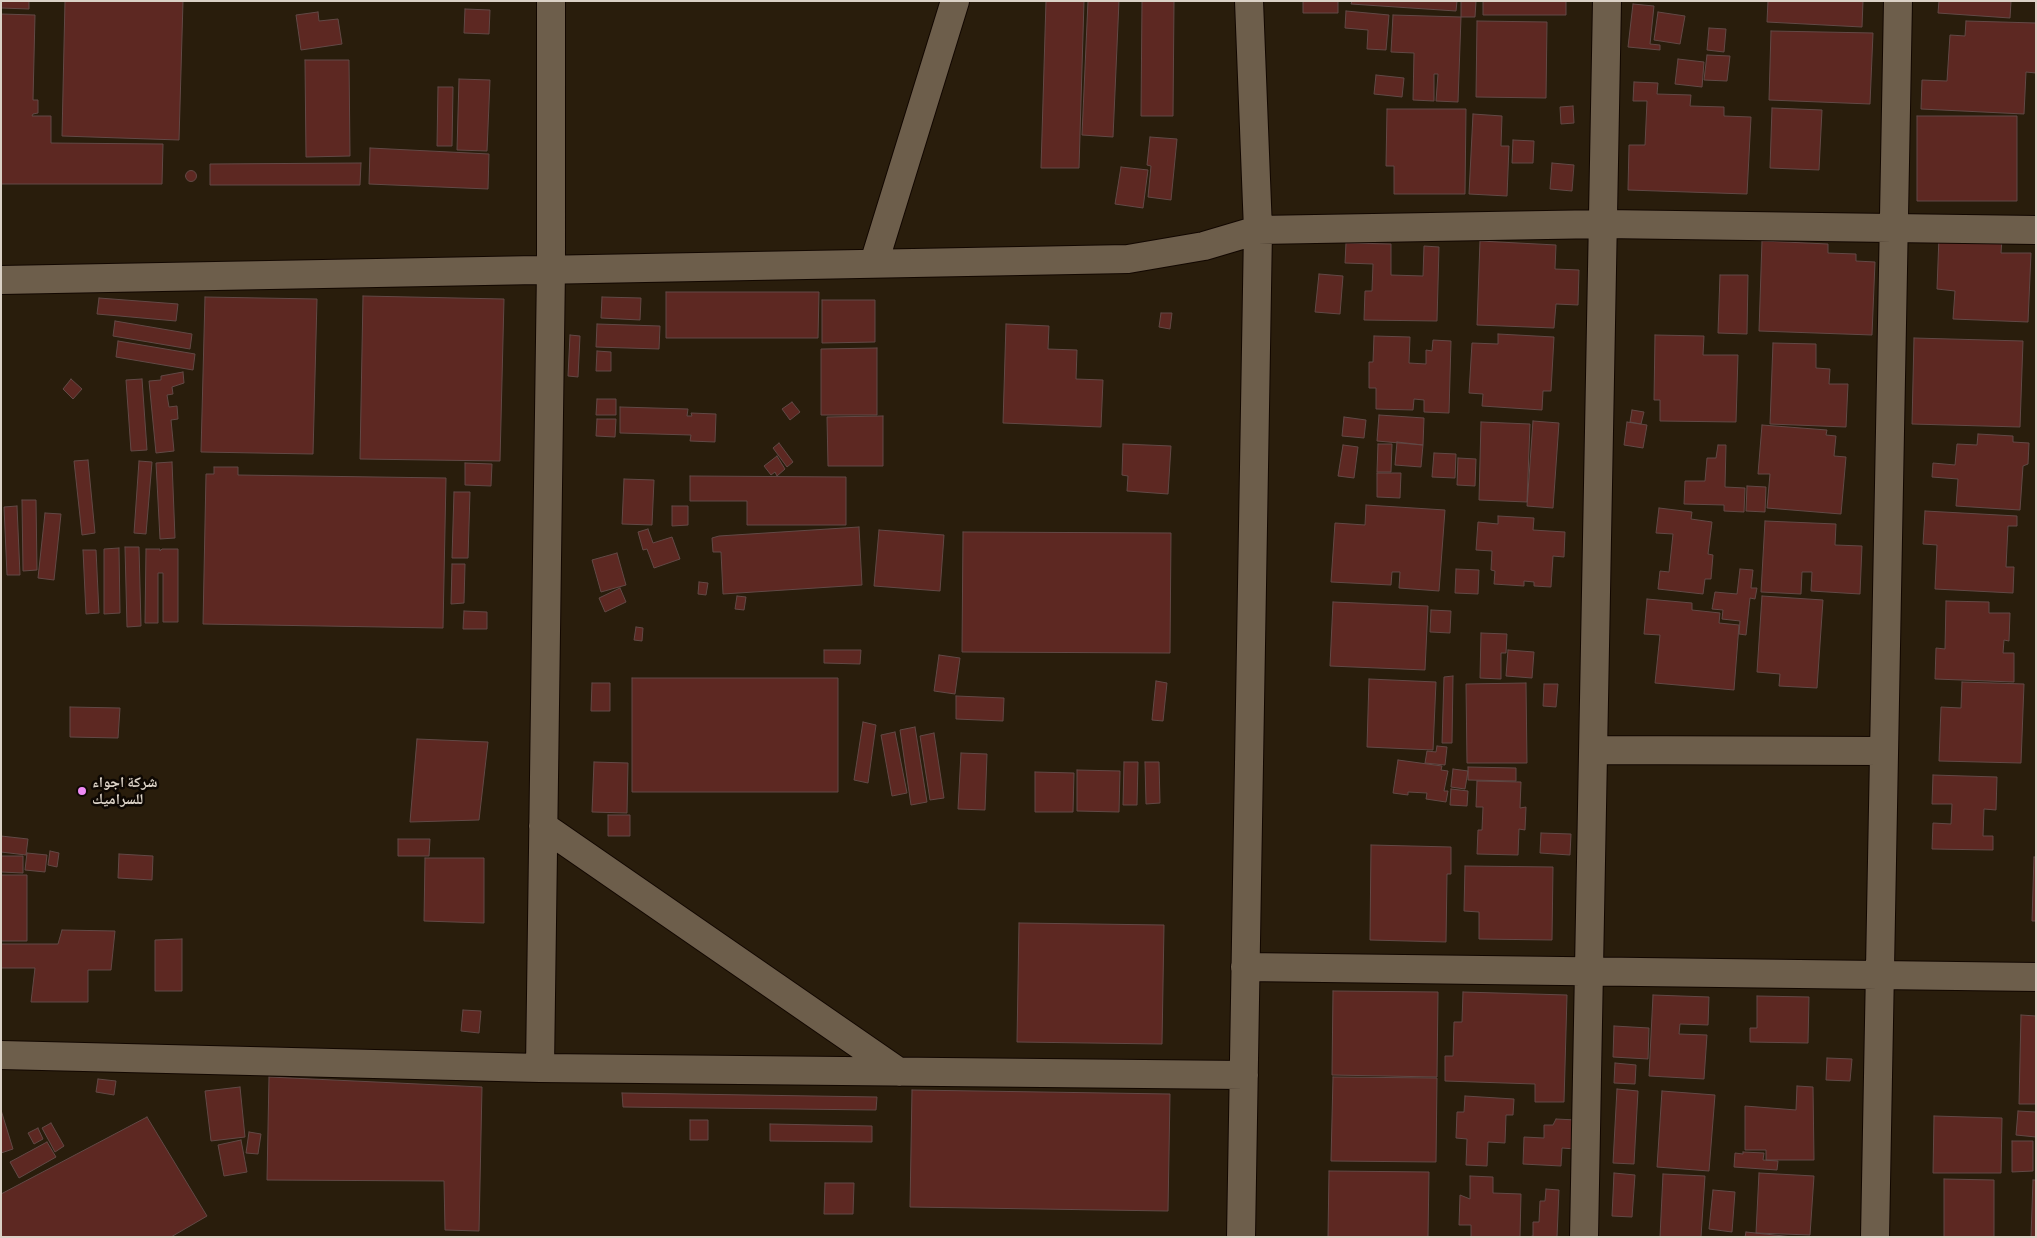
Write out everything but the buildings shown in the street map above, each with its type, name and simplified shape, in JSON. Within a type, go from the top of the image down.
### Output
[{"type":"street","points":[[540,1068],[551,268],[551,1]]},
{"type":"street","points":[[874,263],[954,1]]},
{"type":"street","points":[[1241,1237],[1258,230],[1249,1]]},
{"type":"street","points":[[1584,1237],[1607,1]]},
{"type":"street","points":[[1875,1237],[1898,1]]},
{"type":"street","points":[[1,280],[551,268],[1128,259],[1204,246],[1258,230],[1604,224],[1895,230],[2036,230]]},
{"type":"street","points":[[1593,750],[1884,751]]},
{"type":"street","points":[[543,826],[899,1072]]},
{"type":"street","points":[[1245,967],[2036,977]]},
{"type":"street","points":[[1,1055],[540,1068],[1244,1075]]},
{"type":"place","name":"شركة اجواء للسراميك","points":[[82,791]]}]
